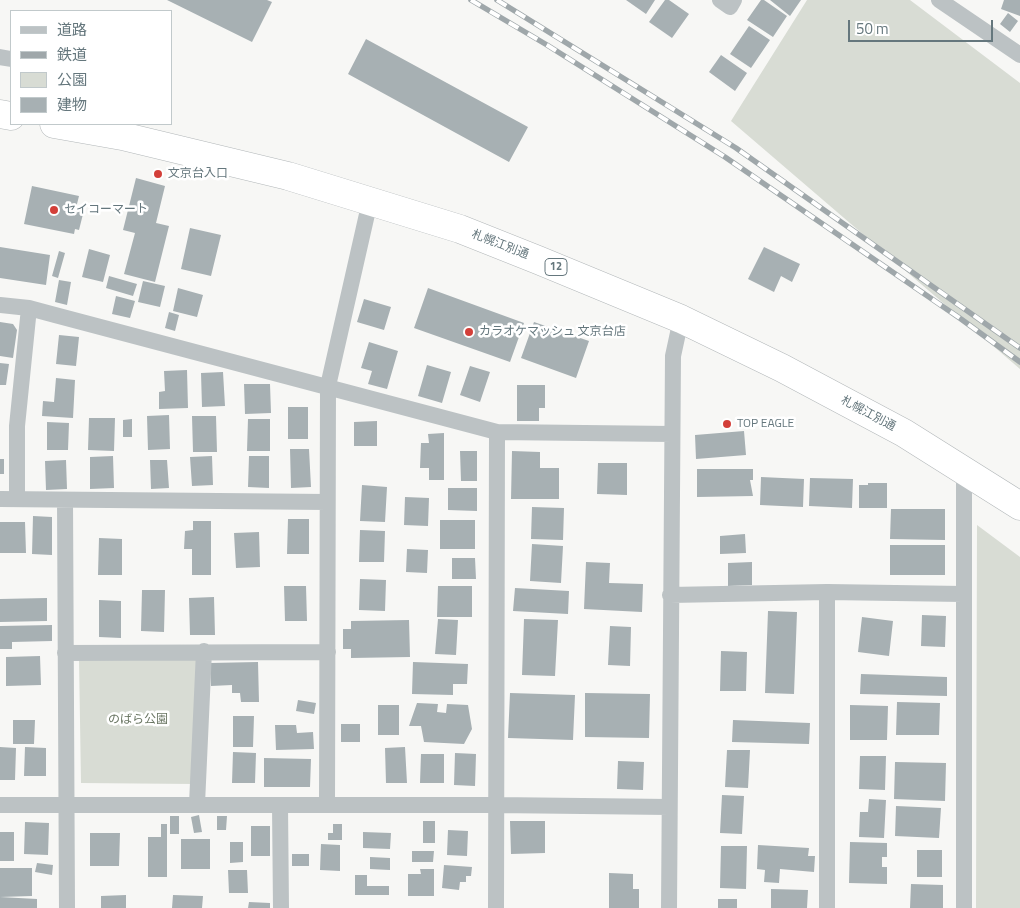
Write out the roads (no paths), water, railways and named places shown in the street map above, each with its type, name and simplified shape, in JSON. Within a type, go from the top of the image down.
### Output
[{"type":"highway","name":"札幌江別通","points":[[66,125],[123,130],[370,200],[460,230],[681,319],[852,405],[964,469],[1020,506]]},
{"type":"street","points":[[720,0],[730,6],[734,0]]},
{"type":"street","points":[[940,0],[956,5],[1020,55]]},
{"type":"street","points":[[328,804],[328,386],[370,200]]},
{"type":"street","points":[[0,305],[29,308],[498,432],[672,434]]},
{"type":"street","points":[[17,499],[17,426],[29,308]]},
{"type":"street","points":[[669,908],[673,356],[681,319]]},
{"type":"street","points":[[496,908],[498,432]]},
{"type":"street","points":[[964,469],[964,908]]},
{"type":"street","points":[[0,499],[327,502]]},
{"type":"street","points":[[65,500],[67,908]]},
{"type":"street","points":[[670,595],[827,592],[963,594]]},
{"type":"street","points":[[827,592],[827,908]]},
{"type":"street","points":[[197,804],[204,651]]},
{"type":"street","points":[[65,653],[328,652]]},
{"type":"street","points":[[0,804],[496,804],[669,807]]},
{"type":"street","points":[[280,805],[280,908]]},
{"type":"railway","points":[[471,0],[547,45],[725,157],[961,319],[1020,362]]},
{"type":"railway","points":[[497,0],[736,148],[1020,348]]},
{"type":"place","name":"文京台入口","points":[[158,174]]},
{"type":"place","name":"セイコーマート","points":[[54,210]]},
{"type":"place","name":"カラオケマッシュ 文京台店","points":[[469,332]]},
{"type":"place","name":"TOP EAGLE","points":[[727,424]]},
{"type":"park label","name":"のばら公園","points":[[138,720]]}]
